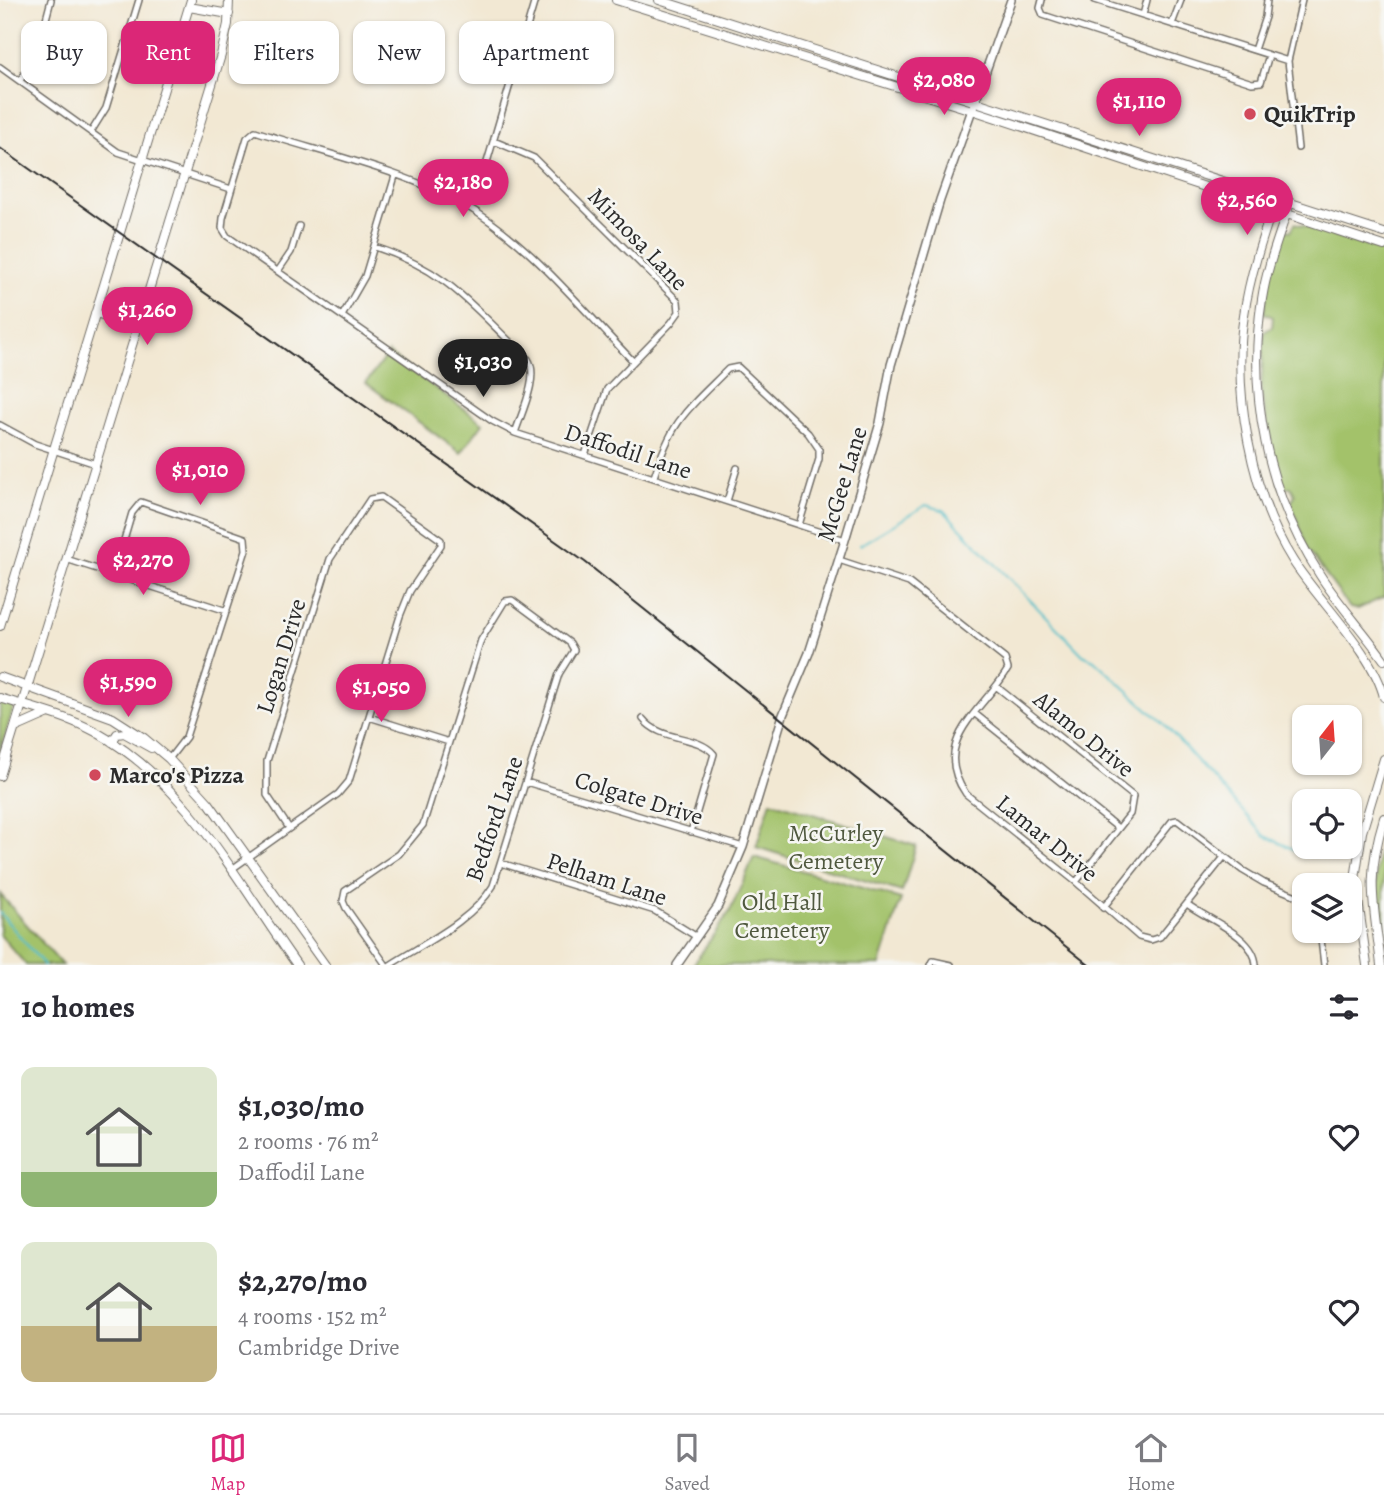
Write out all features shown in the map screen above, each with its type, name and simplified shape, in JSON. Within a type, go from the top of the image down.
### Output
[{"type":"main road","points":[[0,776],[223,45],[229,0]]},
{"type":"main road","points":[[616,0],[972,110],[1384,246]]},
{"type":"main road","points":[[659,0],[1384,233]]},
{"type":"main road","points":[[0,626],[190,3],[229,14]]},
{"type":"main road","points":[[796,57],[800,44]]},
{"type":"main road","points":[[1276,197],[1255,260],[1243,317],[1240,381],[1254,467],[1292,560],[1370,666],[1384,697]]},
{"type":"main road","points":[[1290,202],[1270,263],[1260,317],[1257,353],[1263,439],[1280,495],[1320,575],[1384,660]]},
{"type":"main road","points":[[95,313],[139,325]]},
{"type":"main road","points":[[1243,317],[1260,317]]},
{"type":"main road","points":[[1265,499],[1280,495]]},
{"type":"main road","points":[[1342,628],[1354,620]]},
{"type":"main road","points":[[0,677],[113,718],[158,749],[201,793],[325,965]]},
{"type":"main road","points":[[0,698],[49,713],[112,742],[148,767],[180,800],[298,965]]},
{"type":"main road","points":[[15,728],[49,713]]},
{"type":"main road","points":[[112,742],[117,734],[124,733],[146,747],[158,749]]},
{"type":"main road","points":[[1356,873],[1357,856],[1382,777],[1384,759]]},
{"type":"main road","points":[[1381,965],[1371,898],[1371,872],[1384,818]]},
{"type":"main road","points":[[1362,900],[1371,898]]},
{"type":"main road","points":[[1362,942],[1367,965]]},
{"type":"street","points":[[20,82],[39,46],[51,0]]},
{"type":"street","points":[[91,132],[106,108],[139,0]]},
{"type":"street","points":[[465,205],[481,178],[494,141],[535,0]]},
{"type":"street","name":"McGee Lane","points":[[677,965],[726,891],[743,847],[783,715],[809,653],[839,560],[880,423],[897,345],[952,164],[1011,0]]},
{"type":"street","points":[[1042,0],[1040,8],[1043,15],[1252,83],[1261,82],[1269,55]]},
{"type":"street","points":[[1096,0],[1115,3],[1143,15],[1288,61]]},
{"type":"street","points":[[1143,15],[1147,0]]},
{"type":"street","points":[[1172,24],[1181,0]]},
{"type":"street","points":[[1254,50],[1265,17],[1267,0]]},
{"type":"street","points":[[1298,148],[1288,61],[1302,0]]},
{"type":"street","points":[[0,67],[118,152],[231,188]]},
{"type":"street","name":"Daffodil Lane","points":[[396,176],[255,131],[250,134],[231,188],[222,218],[223,231],[492,421],[515,433],[845,540]]},
{"type":"street","name":"Mimosa Lane","points":[[494,141],[534,159],[675,298],[679,312],[607,388],[584,455]]},
{"type":"street","points":[[342,316],[356,296],[396,176],[465,205],[514,241],[632,360]]},
{"type":"street","points":[[278,271],[291,252],[299,226]]},
{"type":"street","points":[[374,247],[417,262],[447,281],[528,359],[532,365],[531,377],[515,433]]},
{"type":"street","points":[[654,477],[666,440],[680,416],[728,369],[738,367],[808,433],[819,449],[799,525]]},
{"type":"street","points":[[0,425],[54,450],[96,464]]},
{"type":"street","points":[[727,501],[737,468]]},
{"type":"street","name":"Logan Drive","points":[[289,828],[268,795],[267,761],[330,558],[370,499],[381,497],[441,540],[438,549],[410,591],[369,717]]},
{"type":"street","points":[[114,574],[132,513],[140,503],[241,535],[246,540],[246,550],[186,737],[169,760]]},
{"type":"street","points":[[66,559],[227,611]]},
{"type":"street","points":[[839,560],[909,583],[1005,659],[1008,669],[997,687]]},
{"type":"street","name":"Bedford Lane","points":[[388,965],[479,905],[492,886],[559,674],[574,650],[570,643],[512,600],[505,601],[481,640],[449,742]]},
{"type":"street","name":"Lamar Drive","points":[[997,687],[974,713],[954,743],[957,782],[966,794],[1076,882],[1139,937],[1151,940],[1160,937],[1224,857]]},
{"type":"street","name":"Alamo Drive","points":[[997,687],[1133,796],[1130,814],[1076,882]]},
{"type":"street","points":[[974,713],[1118,828]]},
{"type":"street","points":[[230,870],[344,788],[369,717],[449,742],[420,831],[406,848],[345,891],[343,896],[346,908],[388,965]]},
{"type":"street","points":[[643,719],[657,733],[707,748],[714,754],[691,832]]},
{"type":"street","name":"Colgate Drive","points":[[526,782],[743,847]]},
{"type":"street","points":[[1103,908],[1172,821],[1177,820],[1264,884],[1292,894]]},
{"type":"street","name":"Pelham Lane","points":[[501,863],[655,911],[697,937]]},
{"type":"street","points":[[1187,904],[1243,940],[1252,949],[1256,965]]},
{"type":"street","points":[[1321,943],[1324,965]]},
{"type":"street","points":[[932,963],[951,965]]},
{"type":"green space","points":[[1295,223],[1384,251],[1384,597],[1358,609],[1350,608],[1308,550],[1291,503],[1295,495],[1291,487],[1280,487],[1261,394],[1264,332],[1272,327],[1273,317],[1264,313],[1270,276],[1286,230],[1291,231]]},
{"type":"green space","points":[[388,353],[483,423],[461,453],[366,383]]},
{"type":"green space","points":[[0,701],[14,706],[0,752]]},
{"type":"green space","name":"McCurley Cemetery","points":[[771,801],[916,846],[902,892],[756,847]]},
{"type":"green space","points":[[1384,829],[1384,943],[1376,872]]},
{"type":"green space","name":"Old Hall Cemetery","points":[[754,857],[901,899],[880,965],[693,965],[730,911]]},
{"type":"green space","points":[[0,894],[62,965],[26,965],[0,935]]},
{"type":"waterway","points":[[860,545],[926,505],[943,510],[1083,655],[1094,660],[1164,724],[1265,836],[1292,849]]},
{"type":"waterway","points":[[0,913],[44,965]]},
{"type":"railway","points":[[0,148],[585,562],[1089,965]]},
{"type":"place","name":"QuikTrip","points":[[1250,114]]},
{"type":"place","name":"Marco's Pizza","points":[[95,775]]}]
